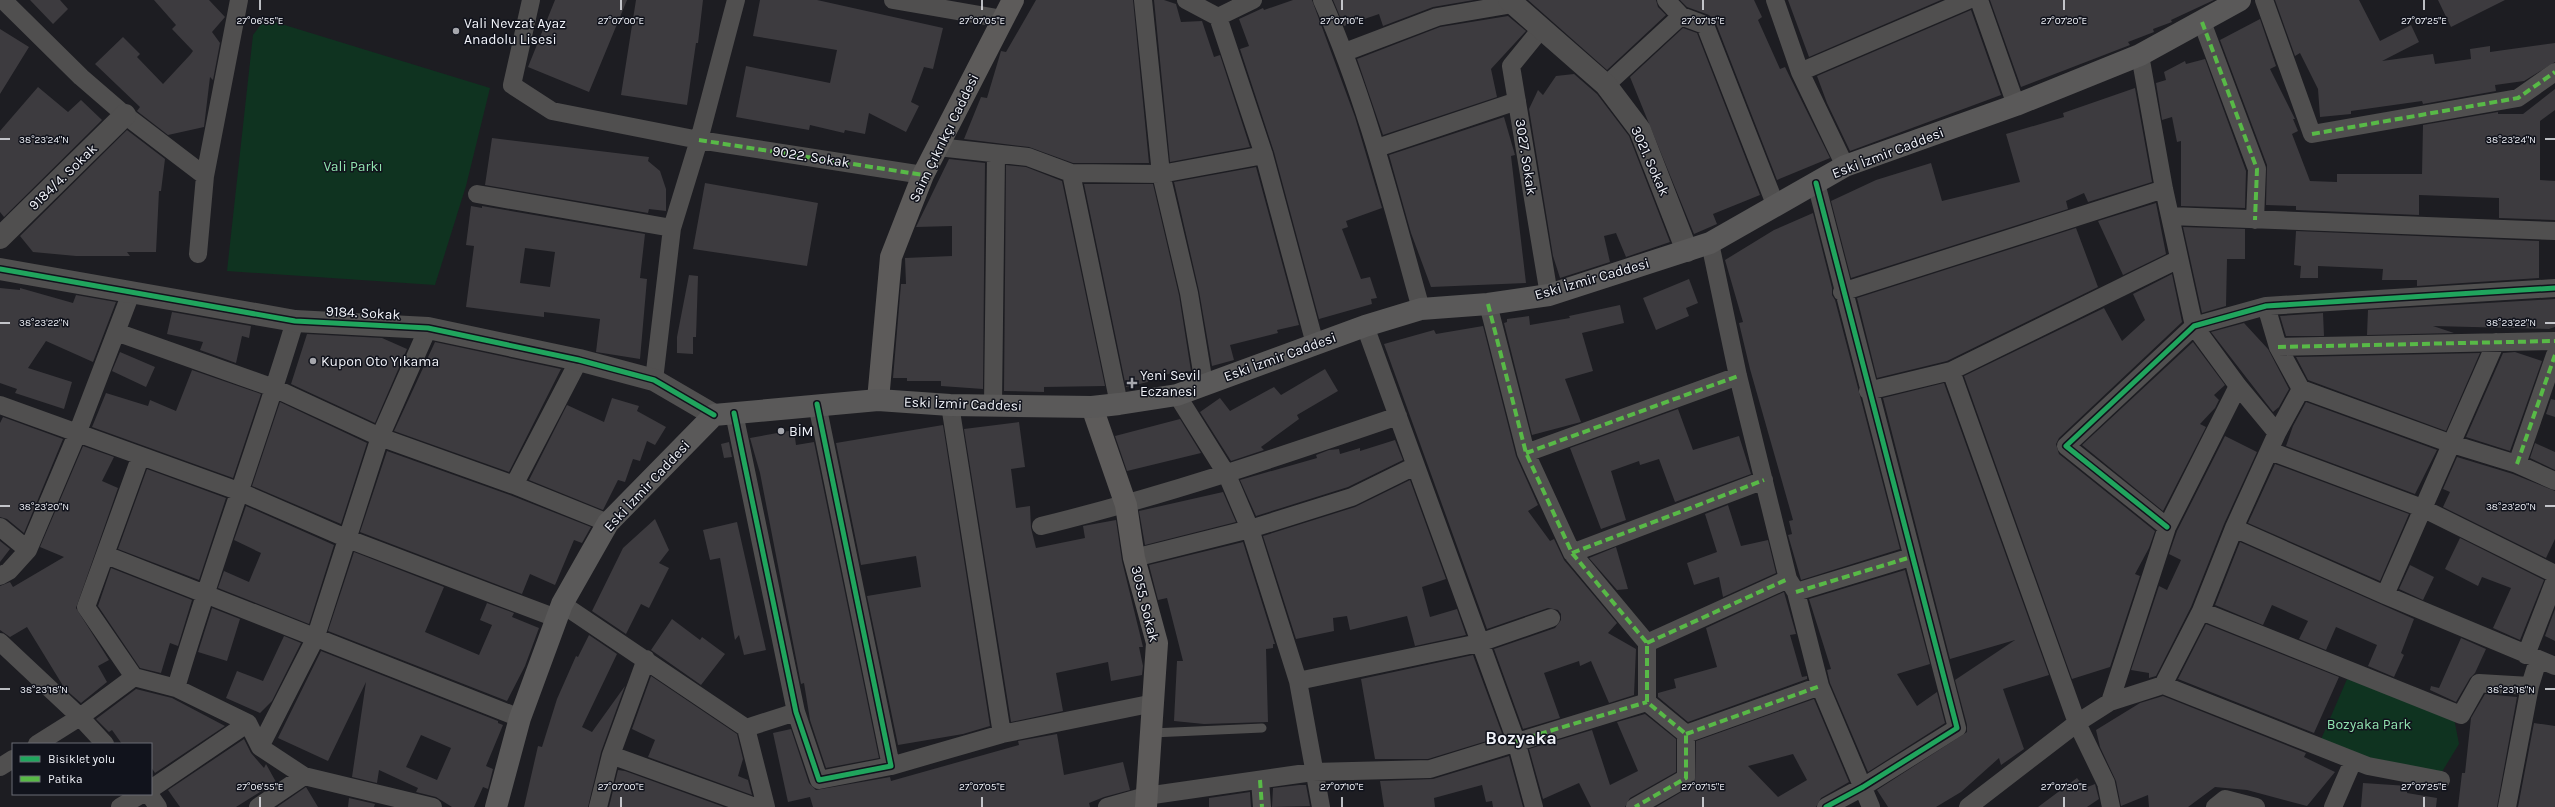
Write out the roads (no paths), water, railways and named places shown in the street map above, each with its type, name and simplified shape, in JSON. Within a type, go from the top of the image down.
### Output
[{"type":"main road","name":"Eski İzmir Caddesi","points":[[496,807],[520,718],[559,611],[608,523],[724,414],[818,404],[878,400],[950,405],[1092,407],[1119,404],[1177,395],[1365,326],[1421,309],[1488,304],[1549,295],[1710,243],[1775,204],[1845,166],[2016,105],[2140,55],[2240,0]]},
{"type":"main road","name":"Saim Çıkrıkçı Caddesi","points":[[878,400],[892,257],[923,175],[1008,9]]},
{"type":"main road","name":"3055. Sokak","points":[[1092,407],[1126,505],[1134,558],[1157,643],[1152,733],[1146,801]]},
{"type":"street","points":[[3,0],[80,77],[125,115],[205,176]]},
{"type":"street","points":[[198,254],[205,176],[239,0]]},
{"type":"street","name":"9022. Sokak","points":[[531,0],[512,85],[552,111],[698,140],[923,175]]},
{"type":"street","points":[[654,380],[672,228],[698,140],[736,0]]},
{"type":"street","points":[[893,0],[1008,9]]},
{"type":"street","points":[[1142,0],[1161,174],[1188,293],[1204,384]]},
{"type":"street","points":[[1186,0],[1218,17],[1264,155],[1315,344]]},
{"type":"street","points":[[1218,17],[1252,0]]},
{"type":"street","points":[[1322,0],[1345,52],[1376,148],[1421,309]]},
{"type":"street","points":[[1666,0],[1681,16],[1705,25],[1775,204]]},
{"type":"street","points":[[1775,0],[1800,72],[1845,166]]},
{"type":"street","points":[[1800,72],[1968,0]]},
{"type":"street","points":[[1979,0],[2016,105]]},
{"type":"street","points":[[2264,0],[2312,134],[2518,98],[2555,72]]},
{"type":"street","points":[[1345,52],[1437,17],[1511,2]]},
{"type":"street","name":"3021. Sokak","points":[[1511,2],[1606,85],[1640,130],[1687,251]]},
{"type":"street","points":[[1606,85],[1681,16]]},
{"type":"street","points":[[2202,22],[2257,169],[2255,220]]},
{"type":"street","name":"3027. Sokak","points":[[1541,29],[1511,66],[1549,295]]},
{"type":"street","points":[[2140,55],[2164,189],[2194,326],[2238,386],[2277,433]]},
{"type":"street","points":[[1376,148],[1517,102]]},
{"type":"street","name":"9184/4. Sokak","points":[[0,238],[125,115]]},
{"type":"street","points":[[938,147],[996,155],[1028,157],[1071,173],[1161,174],[1264,155]]},
{"type":"street","points":[[993,405],[996,155]]},
{"type":"street","points":[[1071,173],[1119,404]]},
{"type":"street","points":[[1816,183],[1842,292],[1957,728],[1863,787],[1826,807]]},
{"type":"street","points":[[1842,292],[2164,189]]},
{"type":"street","points":[[477,194],[672,228]]},
{"type":"street","points":[[2170,216],[2555,231]]},
{"type":"street","points":[[1710,243],[1738,376],[1792,586],[1820,686],[1871,807]]},
{"type":"street","points":[[1868,390],[1951,371],[2179,258]]},
{"type":"street","name":"9184. Sokak","points":[[0,269],[295,321],[428,328],[579,360],[654,380],[724,414]]},
{"type":"street","points":[[2167,527],[2066,446],[2194,326],[2266,306],[2555,288]]},
{"type":"street","points":[[0,576],[9,571],[28,550],[77,434],[131,293]]},
{"type":"street","points":[[1488,304],[1526,453],[1572,552],[1647,643],[1647,702]]},
{"type":"street","points":[[2266,306],[2278,347],[2301,388],[2452,444],[2517,464],[2555,481]]},
{"type":"street","points":[[176,688],[203,595],[274,388],[295,321]]},
{"type":"street","points":[[1365,326],[1479,643],[1516,741],[1534,807]]},
{"type":"street","points":[[260,748],[315,639],[380,437],[428,328]]},
{"type":"street","points":[[116,332],[274,388],[380,437],[514,485],[608,523]]},
{"type":"street","points":[[2278,347],[2555,341]]},
{"type":"street","points":[[2385,595],[2496,342]]},
{"type":"street","points":[[2517,464],[2555,355]]},
{"type":"street","points":[[514,485],[579,360]]},
{"type":"street","points":[[1951,371],[2077,723],[2106,783],[2111,807]]},
{"type":"street","points":[[1526,453],[1738,376]]},
{"type":"street","points":[[2110,702],[2167,527],[2238,386]]},
{"type":"street","points":[[2163,685],[2201,611],[2234,528],[2277,433],[2301,388]]},
{"type":"street","points":[[1177,395],[1227,475],[1250,529],[1298,681],[1313,772],[1321,807]]},
{"type":"street","points":[[818,404],[891,766]]},
{"type":"street","points":[[0,405],[140,458],[238,492],[348,539],[559,611],[646,659],[746,728],[766,807]]},
{"type":"street","points":[[950,405],[1002,734]]},
{"type":"street","points":[[724,414],[796,712],[819,780],[891,766],[1002,734],[1154,703]]},
{"type":"street","points":[[1041,526],[1126,505],[1227,475],[1398,416]]},
{"type":"street","points":[[2270,451],[2422,508],[2555,574]]},
{"type":"street","points":[[140,458],[86,607],[134,677],[176,688],[248,723],[260,748],[304,776],[433,807]]},
{"type":"street","points":[[1134,558],[1250,529],[1352,497],[1415,466]]},
{"type":"street","points":[[1572,552],[1764,480]]},
{"type":"street","points":[[0,527],[28,550]]},
{"type":"street","points":[[2234,528],[2385,595],[2540,661]]},
{"type":"street","points":[[106,555],[203,595],[520,718]]},
{"type":"street","points":[[1647,643],[1792,586],[1911,557]]},
{"type":"street","points":[[2507,807],[2530,686],[2540,661],[2555,580]]},
{"type":"street","points":[[2201,611],[2461,715],[2479,684],[2530,686]]},
{"type":"street","points":[[1298,681],[1479,643],[1551,618]]},
{"type":"street","points":[[0,642],[80,717],[104,743]]},
{"type":"street","points":[[598,807],[611,755],[646,659]]},
{"type":"street","points":[[39,743],[80,717],[134,677]]},
{"type":"street","points":[[1968,807],[2077,723],[2110,702],[2163,685],[2353,761],[2368,766],[2441,780]]},
{"type":"street","points":[[1686,734],[1820,686]]},
{"type":"street","points":[[1107,807],[1313,772],[1430,769],[1516,741],[1647,702]]},
{"type":"street","points":[[1647,702],[1686,734]]},
{"type":"street","points":[[746,728],[796,712]]},
{"type":"street","points":[[152,787],[248,723]]},
{"type":"street","points":[[1635,807],[1686,778],[1686,734]]},
{"type":"street","points":[[611,755],[755,807]]},
{"type":"street","points":[[0,767],[12,760]]},
{"type":"street","points":[[2333,807],[2353,761]]},
{"type":"street","points":[[267,805],[304,776]]},
{"type":"street","points":[[1260,780],[1262,807]]},
{"type":"street","points":[[120,807],[140,795]]},
{"type":"street","points":[[150,795],[158,807]]},
{"type":"street","points":[[2214,807],[2225,799],[2256,807]]},
{"type":"lane","points":[[1152,733],[1262,728]]},
{"type":"place","name":"Vali Nevzat Ayaz Anadolu Lisesi","points":[[456,31]]},
{"type":"place","name":"Kupon Oto Yıkama","points":[[313,361]]},
{"type":"place","name":"Yeni Sevil Eczanesi","points":[[1132,383]]},
{"type":"place","name":"BİM","points":[[781,431]]},
{"type":"district","name":"Bozyaka","points":[[1521,738]]},
{"type":"park label","name":"Vali Parkı","points":[[353,166]]},
{"type":"park label","name":"Bozyaka Park","points":[[2369,724]]}]
